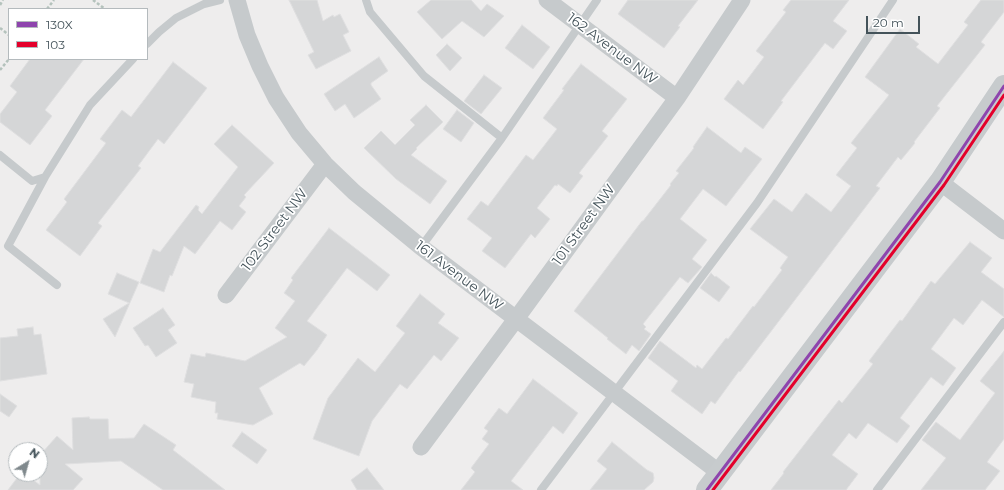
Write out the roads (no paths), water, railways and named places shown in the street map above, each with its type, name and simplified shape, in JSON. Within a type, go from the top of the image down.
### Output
[{"type":"street","name":"161 Avenue NW","points":[[237,0],[247,35],[276,98],[299,133],[324,164],[364,201],[421,247],[720,473]]},
{"type":"street","name":"162 Avenue NW","points":[[547,0],[677,98]]},
{"type":"street","name":"101 Street NW","points":[[421,447],[677,98],[742,0]]},
{"type":"street","points":[[707,490],[940,182],[1004,86]]},
{"type":"street","name":"102 Street NW","points":[[226,295],[324,164]]},
{"type":"street","points":[[940,182],[1004,231]]},
{"type":"lane","points":[[148,43],[176,18],[204,4],[220,0]]},
{"type":"lane","points":[[366,0],[370,12],[424,76],[502,138]]},
{"type":"lane","points":[[421,247],[502,138],[597,0]]},
{"type":"lane","points":[[541,490],[757,203],[893,0]]},
{"type":"lane","points":[[57,285],[8,246],[45,177],[90,105],[132,60]]},
{"type":"lane","points":[[0,155],[32,182],[45,177]]},
{"type":"lane","points":[[877,490],[1004,322]]}]
